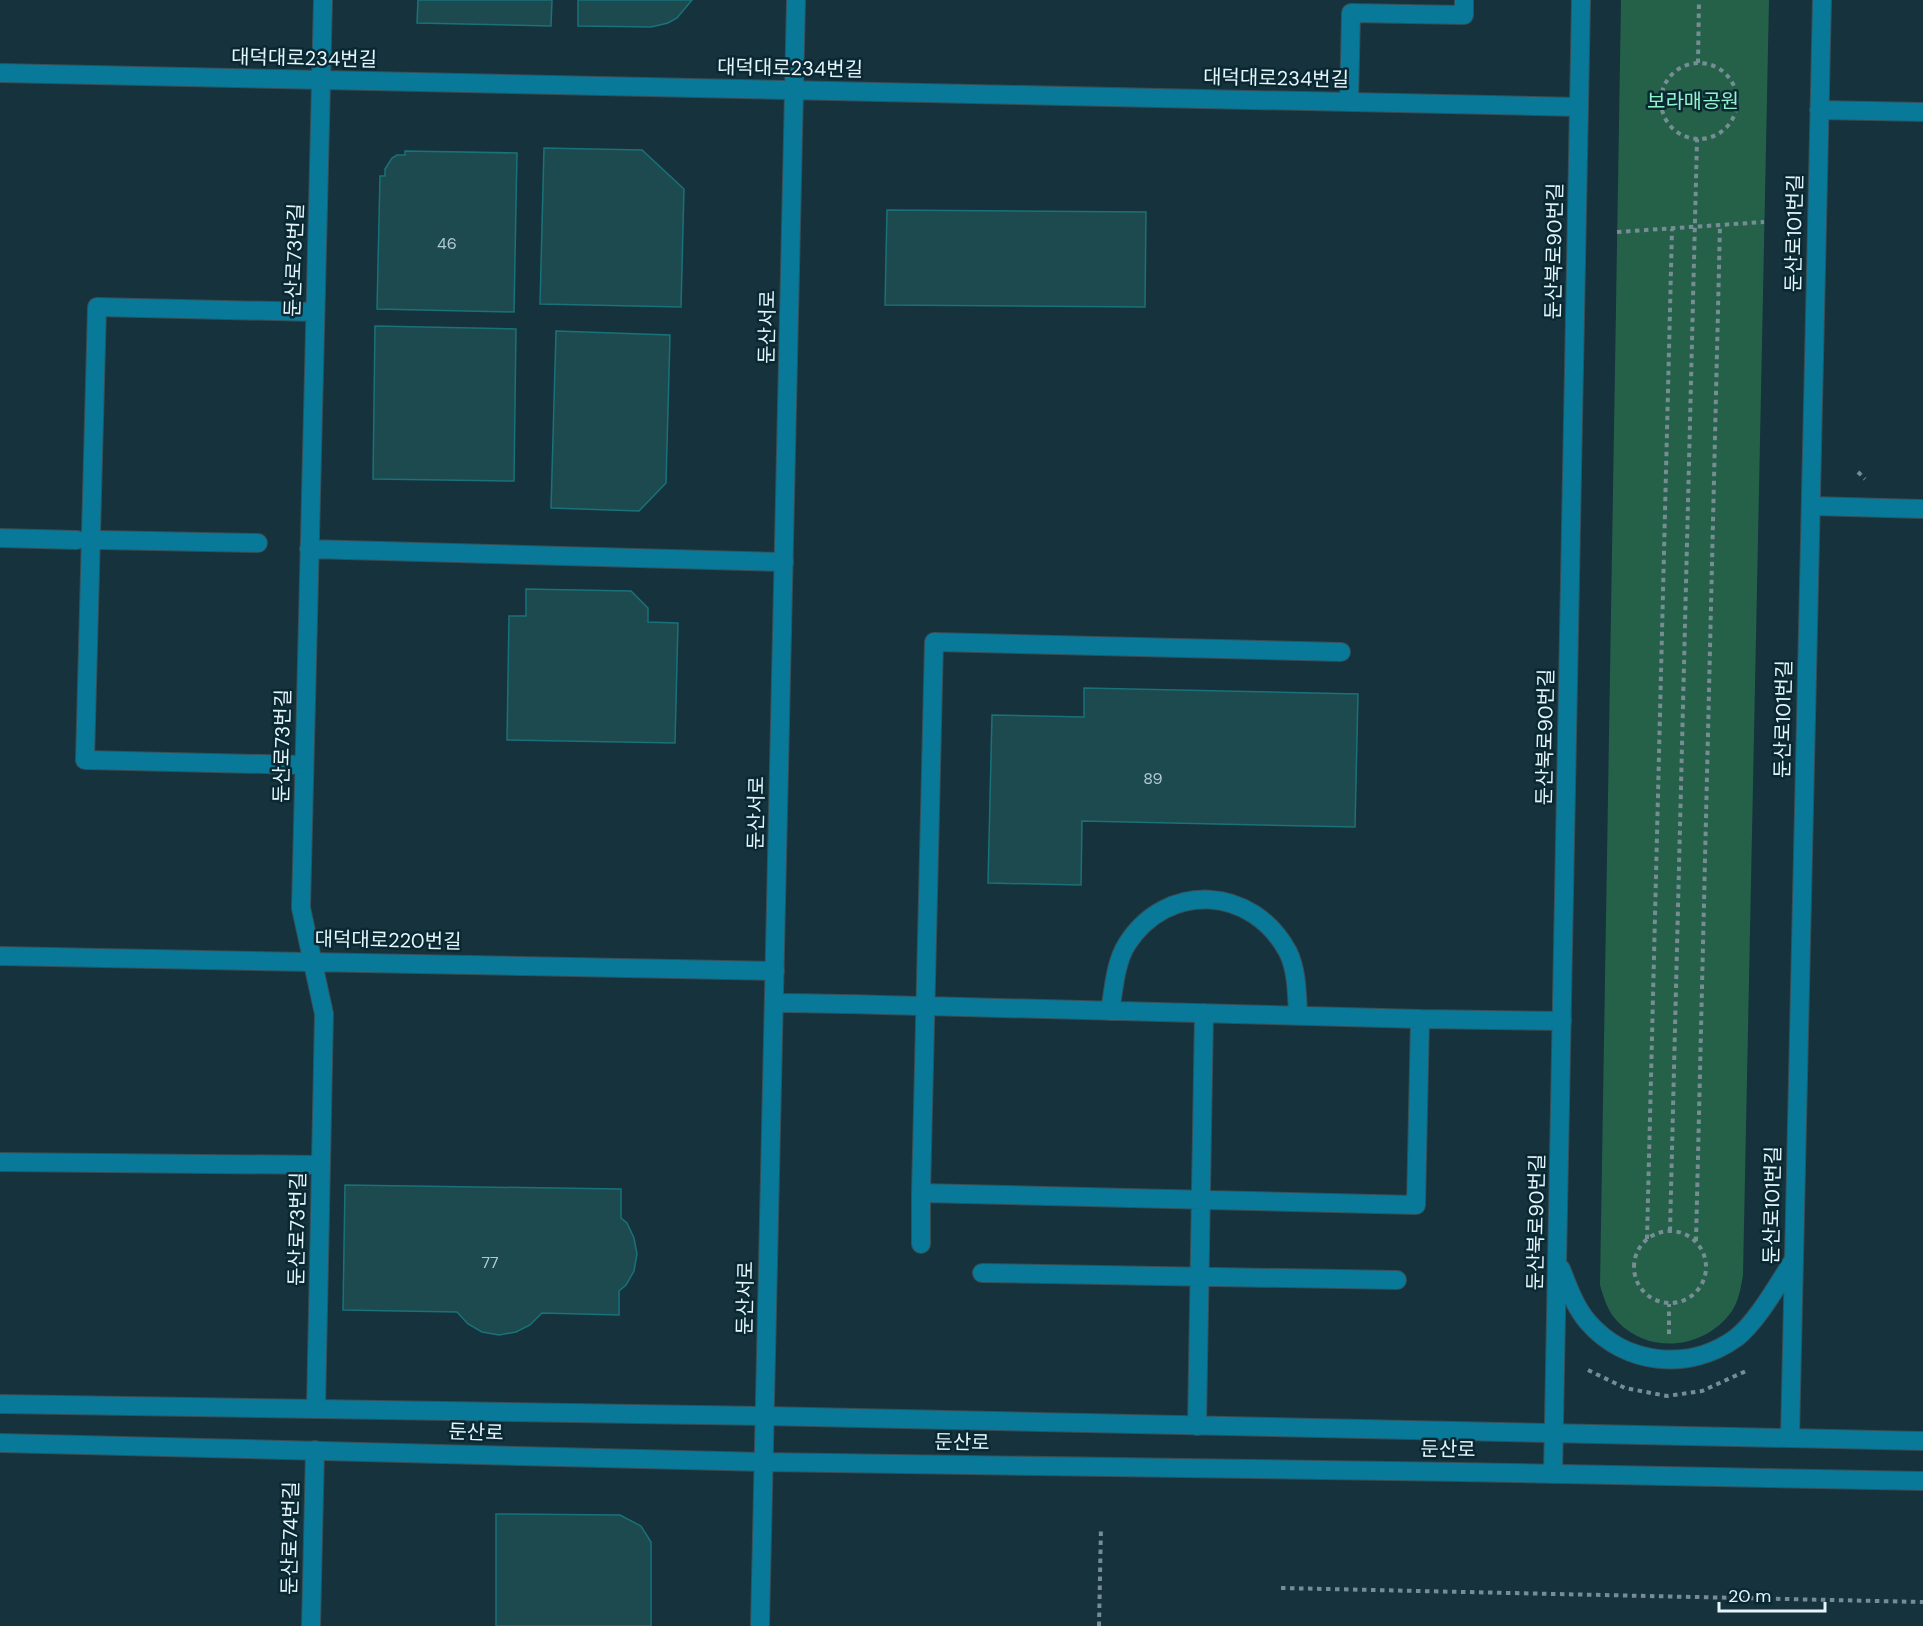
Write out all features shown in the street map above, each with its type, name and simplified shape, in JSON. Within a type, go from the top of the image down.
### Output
[{"type":"street","name":"둔산로73번길","points":[[316,1409],[324,1014],[301,908],[323,0]]},
{"type":"street","name":"둔산서로","points":[[760,1626],[796,0]]},
{"type":"street","points":[[1349,102],[1351,13],[1464,15],[1464,0]]},
{"type":"street","name":"둔산북로90번길","points":[[1553,1474],[1581,0]]},
{"type":"street","name":"둔산로101번길","points":[[1790,1438],[1822,0]]},
{"type":"street","name":"대덕대로234번길","points":[[0,73],[1579,107]]},
{"type":"street","points":[[1819,110],[1923,112]]},
{"type":"street","points":[[304,765],[85,760],[97,307],[315,312]]},
{"type":"street","points":[[1810,506],[1923,509]]},
{"type":"street","points":[[0,538],[77,540]]},
{"type":"street","points":[[100,540],[258,543]]},
{"type":"street","points":[[309,549],[784,562]]},
{"type":"street","points":[[921,1244],[934,642],[1341,652]]},
{"type":"street","points":[[1110,1011],[1116,972],[1125,946],[1142,924],[1165,908],[1191,900],[1218,899],[1248,909],[1272,928],[1289,954],[1296,983],[1298,1015]]},
{"type":"street","name":"대덕대로220번길","points":[[0,956],[775,971]]},
{"type":"street","points":[[774,1003],[1562,1021]]},
{"type":"street","points":[[1197,1426],[1204,1013]]},
{"type":"street","points":[[921,1193],[1416,1204],[1420,1019]]},
{"type":"street","points":[[0,1162],[321,1165]]},
{"type":"street","points":[[1558,1260],[1571,1294],[1587,1321],[1609,1342],[1638,1356],[1669,1361],[1704,1355],[1737,1338],[1761,1310],[1794,1260]]},
{"type":"street","points":[[982,1273],[1397,1280]]},
{"type":"street","name":"둔산로","points":[[0,1404],[765,1416],[1923,1441]]},
{"type":"street","name":"둔산로","points":[[0,1443],[764,1462],[1923,1481]]},
{"type":"street","name":"둔산로74번길","points":[[311,1626],[315,1450]]},
{"type":"path","points":[[1698,63],[1699,0]]},
{"type":"path","points":[[1708,63],[1720,69],[1730,78],[1736,90],[1737,103],[1734,116],[1727,127],[1717,135],[1697,139],[1680,134],[1670,126],[1660,105],[1661,93],[1665,81],[1673,72],[1683,66],[1708,63]]},
{"type":"path","points":[[1670,1231],[1697,139]]},
{"type":"path","points":[[1617,232],[1764,222]]},
{"type":"path","points":[[1695,1241],[1720,225]]},
{"type":"path","points":[[1647,1239],[1672,229]]},
{"type":"path","points":[[1670,1231],[1679,1232],[1695,1241],[1703,1251],[1706,1263],[1701,1287],[1693,1296],[1682,1302],[1669,1304],[1648,1297],[1635,1279],[1633,1268],[1640,1247],[1654,1234],[1670,1231]]},
{"type":"path","points":[[1668,1344],[1669,1304]]},
{"type":"path","points":[[1099,1626],[1101,1527]]},
{"type":"path","points":[[1281,1588],[1923,1602]]},
{"type":"green space","name":"보라매공원","points":[[1621,0],[1769,0],[1743,1275],[1732,1311],[1721,1323],[1708,1333],[1693,1340],[1678,1343],[1646,1340],[1631,1333],[1612,1314],[1600,1285]]},
{"type":"building","points":[[418,0],[552,0],[551,26],[417,23]]},
{"type":"building","points":[[578,0],[692,0],[677,18],[651,27],[578,26]]},
{"type":"building","points":[[544,148],[642,150],[684,189],[681,307],[540,304]]},
{"type":"building","points":[[405,151],[517,153],[514,312],[377,309],[380,176],[385,176],[385,169],[392,158],[405,155]]},
{"type":"building","points":[[887,210],[1146,212],[1145,307],[885,305]]},
{"type":"building","points":[[375,326],[516,329],[514,481],[373,479]]},
{"type":"building","points":[[556,331],[670,335],[666,483],[639,511],[551,508]]},
{"type":"building","points":[[526,589],[631,591],[648,608],[648,622],[678,623],[675,743],[507,740],[509,616],[526,616]]},
{"type":"building","points":[[1084,688],[1358,694],[1355,827],[1082,821],[1081,885],[988,883],[992,715],[1084,717]]},
{"type":"building","points":[[345,1185],[621,1189],[621,1218],[627,1223],[634,1238],[637,1254],[634,1271],[626,1285],[619,1291],[619,1315],[542,1313],[530,1325],[516,1332],[499,1335],[482,1332],[468,1324],[457,1312],[343,1310]]},
{"type":"building","points":[[496,1514],[620,1515],[641,1526],[651,1542],[651,1626],[496,1626]]}]
